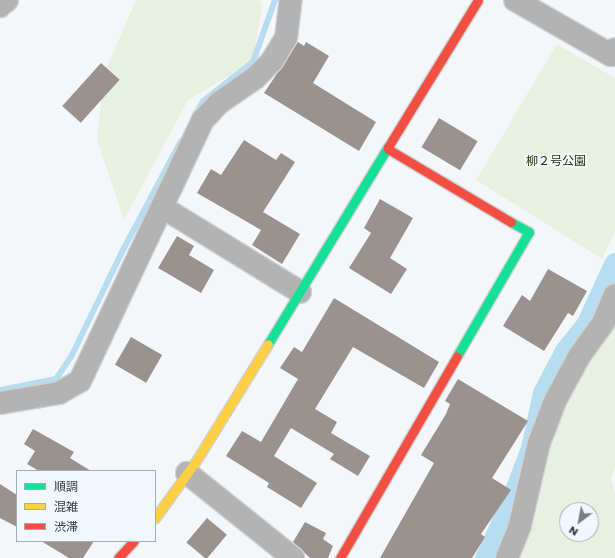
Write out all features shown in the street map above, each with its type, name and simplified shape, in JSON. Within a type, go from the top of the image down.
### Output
[{"type":"street","points":[[0,6],[7,0]]},
{"type":"street","points":[[0,403],[59,393],[80,381],[203,120],[219,103],[255,78],[272,61],[286,38],[291,0]]},
{"type":"street","points":[[156,517],[187,473],[300,292],[478,0]]},
{"type":"street","points":[[515,0],[611,55],[615,49]]},
{"type":"street","points":[[340,558],[528,232],[388,149]]},
{"type":"street","points":[[162,207],[300,292]]},
{"type":"street","points":[[507,558],[520,525],[540,443],[555,401],[580,355],[604,323],[615,295]]},
{"type":"street","points":[[187,473],[293,558]]},
{"type":"street","points":[[118,558],[133,542]]},
{"type":"green space","points":[[136,0],[260,0],[262,8],[253,62],[188,100],[124,220],[97,140],[104,73]]},
{"type":"green space","name":"柳２号公園","points":[[557,44],[615,78],[615,232],[602,259],[476,180]]},
{"type":"green space","points":[[615,294],[615,468],[611,478],[615,494],[615,558],[504,558],[550,415]]},
{"type":"building","points":[[298,42],[304,46],[306,42],[329,56],[313,83],[376,122],[359,151],[264,93]]},
{"type":"building","points":[[101,63],[120,80],[81,123],[62,106]]},
{"type":"building","points":[[439,118],[478,141],[460,170],[421,147]]},
{"type":"building","points":[[244,140],[276,160],[281,153],[295,162],[263,212],[300,234],[282,264],[252,245],[261,230],[197,193],[211,169],[221,175]]},
{"type":"building","points":[[380,199],[413,218],[390,258],[407,269],[391,294],[349,268],[371,233],[364,228]]},
{"type":"building","points":[[177,236],[194,246],[189,255],[214,270],[201,293],[158,268]]},
{"type":"building","points":[[548,269],[587,291],[573,316],[568,313],[544,351],[503,326],[522,295],[530,301]]},
{"type":"building","points":[[334,298],[439,362],[424,388],[353,347],[315,409],[337,422],[331,433],[370,456],[358,476],[330,459],[334,454],[291,428],[274,456],[317,483],[301,508],[267,487],[269,483],[226,456],[242,431],[261,442],[298,379],[280,368],[294,347],[302,352]]},
{"type":"building","points":[[131,337],[162,355],[146,383],[115,365]]},
{"type":"building","points":[[458,379],[528,421],[492,478],[511,490],[481,534],[485,537],[472,558],[380,558],[434,463],[421,455],[446,414],[450,404],[445,401]]},
{"type":"building","points":[[33,429],[74,452],[70,458],[89,470],[37,470],[27,464],[35,451],[24,444]]},
{"type":"building","points":[[0,484],[16,494],[16,526],[0,518]]},
{"type":"building","points":[[207,518],[227,535],[207,558],[205,558],[186,543]]},
{"type":"building","points":[[305,522],[326,533],[323,539],[333,546],[328,558],[310,558],[293,542]]},
{"type":"building","points":[[43,542],[93,542],[83,558],[69,558]]},
{"type":"waterway","points":[[195,115],[203,101],[253,62],[275,0]]},
{"type":"waterway","points":[[0,390],[56,379],[71,357],[123,250],[181,141]]},
{"type":"waterway","points":[[486,558],[510,506],[532,448],[544,393],[566,351],[587,325],[615,264]]},
{"type":"traffic: fast","points":[[268,344],[388,147]]},
{"type":"traffic: fast","points":[[457,356],[529,232],[511,222]]},
{"type":"traffic: slow","points":[[156,517],[196,461],[268,344]]},
{"type":"traffic: jam","points":[[388,147],[478,0]]},
{"type":"traffic: jam","points":[[388,149],[511,222]]},
{"type":"traffic: jam","points":[[340,558],[457,356]]},
{"type":"traffic: jam","points":[[118,558],[133,542]]}]
